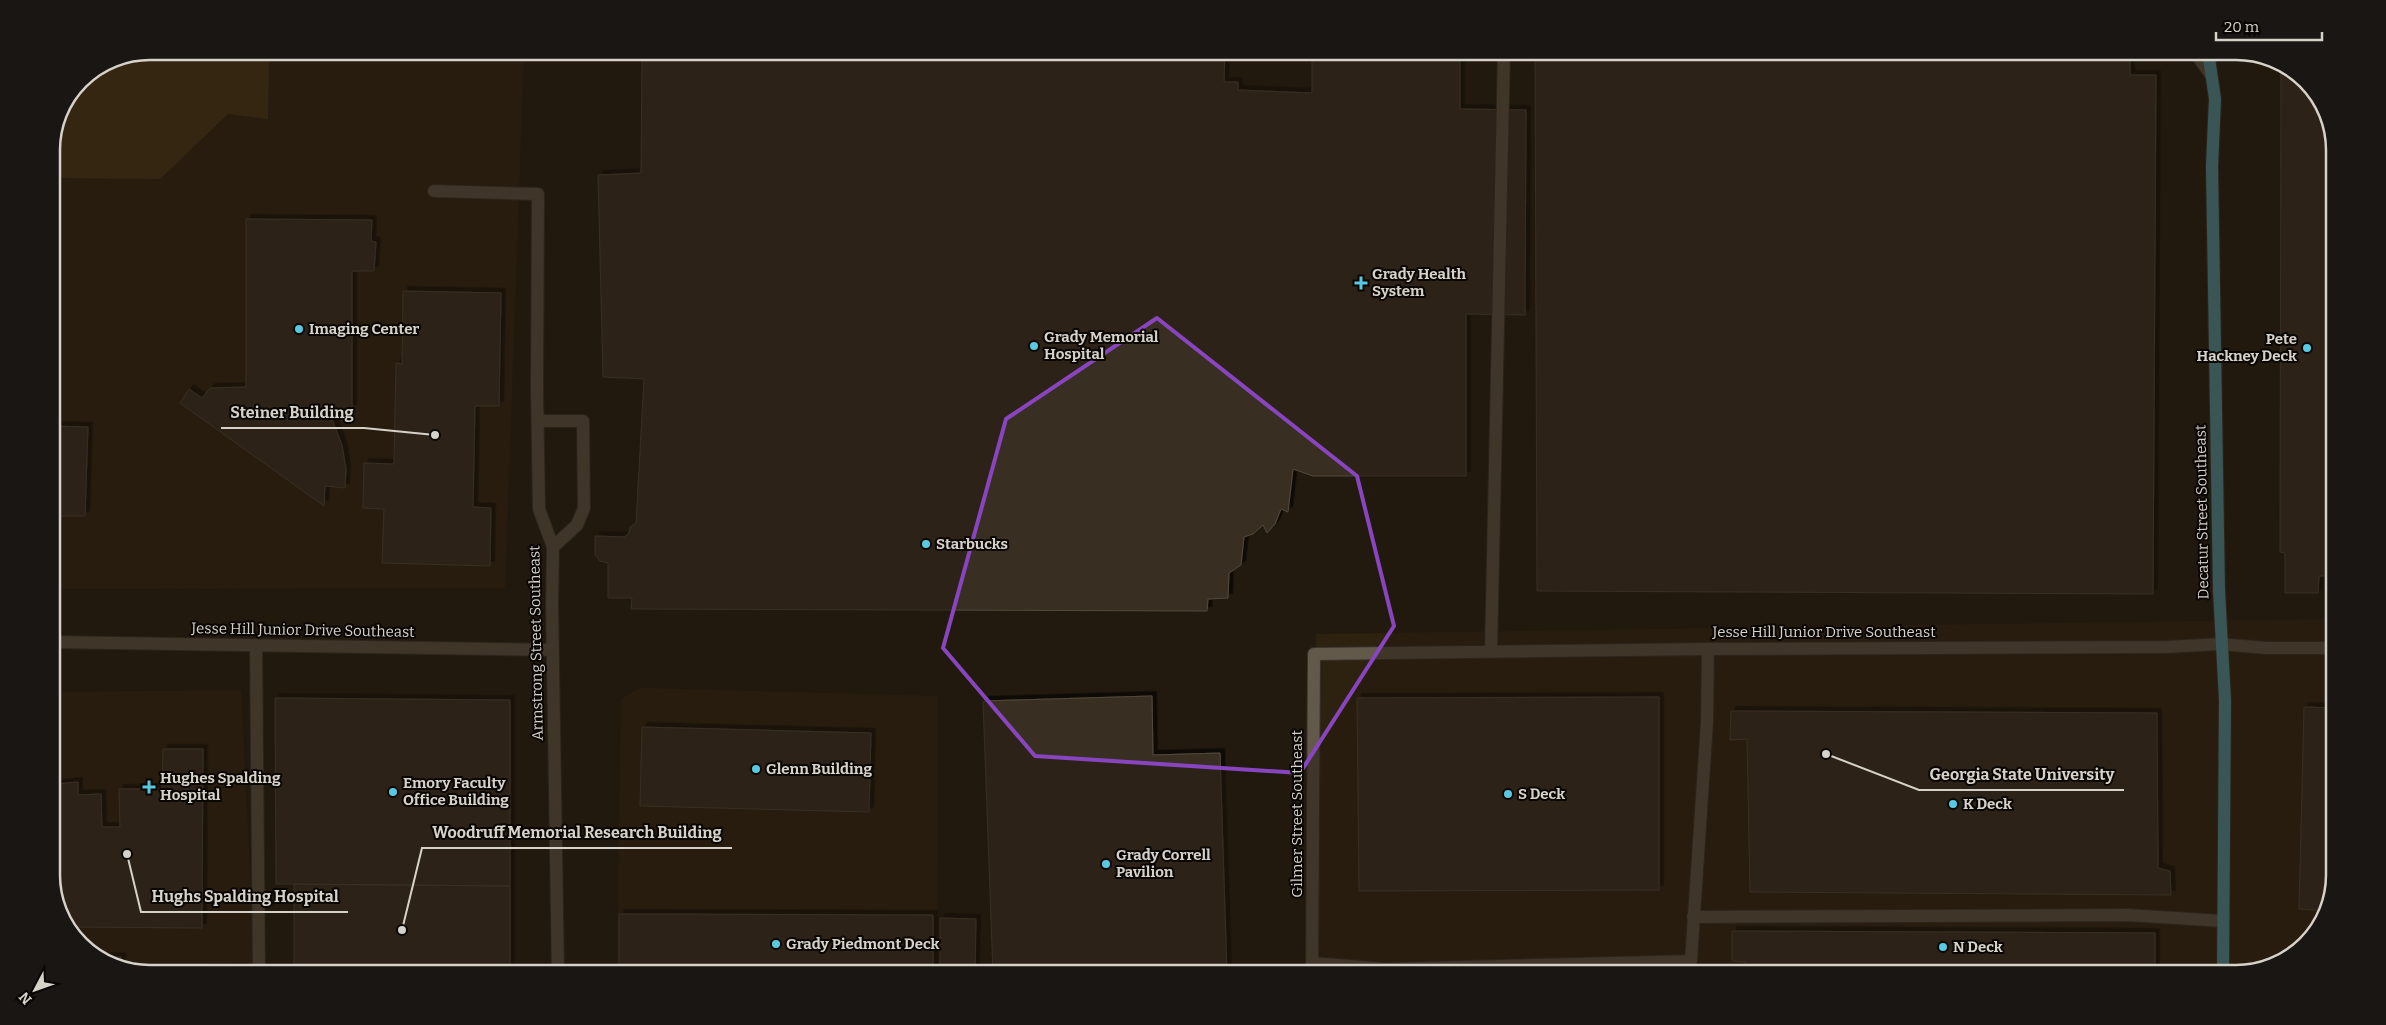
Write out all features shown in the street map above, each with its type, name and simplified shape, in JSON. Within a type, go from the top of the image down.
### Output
[{"type":"main road","name":"Decatur Street Southeast","points":[[2209,60],[2215,99],[2212,166],[2220,644],[2225,700],[2222,965]]},
{"type":"street","points":[[1491,651],[1504,60]]},
{"type":"street","points":[[2200,60],[2211,75]]},
{"type":"street","name":"Armstrong Street Southeast","points":[[434,191],[538,194],[537,390],[539,509],[553,547],[558,965]]},
{"type":"street","points":[[538,421],[583,421],[584,508],[577,525],[553,547]]},
{"type":"street","name":"Jesse Hill Junior Drive Southeast","points":[[60,642],[553,650]]},
{"type":"street","name":"Jesse Hill Junior Drive Southeast","points":[[1314,654],[1708,649],[2167,647],[2220,644],[2266,648],[2326,648]]},
{"type":"street","points":[[256,645],[259,965]]},
{"type":"street","points":[[1538,965],[1691,961],[1707,722],[1708,649]]},
{"type":"street","name":"Gilmer Street Southeast","points":[[1312,965],[1314,654]]},
{"type":"street","points":[[1693,917],[2127,915],[2223,921]]},
{"type":"highlighted area","points":[[1157,318],[1357,476],[1394,626],[1300,773],[1035,756],[943,648],[1006,419]]},
{"type":"shaded area","points":[[150,60],[524,60],[505,588],[60,589],[60,145],[63,127],[69,110],[91,82],[110,69],[127,63]]},
{"type":"shaded area","points":[[150,60],[269,60],[268,119],[228,114],[160,179],[60,178],[60,145],[63,127],[69,110],[79,95],[100,75],[127,63]]},
{"type":"shaded area","points":[[2326,619],[2326,880],[2321,904],[2307,930],[2286,950],[2259,962],[2236,965],[1317,965],[1316,634]]},
{"type":"shaded area","points":[[640,688],[938,696],[937,965],[617,965],[621,699]]},
{"type":"shaded area","name":"Hughes Spalding Hospital","points":[[241,690],[255,965],[150,965],[133,963],[105,953],[79,930],[69,915],[60,880],[60,692]]},
{"type":"building","name":"Grady Memorial Hospital","points":[[642,60],[1225,60],[1224,82],[1238,82],[1238,90],[1312,93],[1312,60],[1460,60],[1460,109],[1526,110],[1525,315],[1466,314],[1466,476],[1313,476],[1293,469],[1288,512],[1281,509],[1275,524],[1267,533],[1263,525],[1253,534],[1244,537],[1241,565],[1229,573],[1228,598],[1208,599],[1207,611],[631,609],[632,598],[608,598],[608,563],[600,561],[595,555],[595,536],[624,537],[629,533],[630,527],[636,523],[644,379],[603,377],[598,175],[641,173]]},
{"type":"building","points":[[1535,60],[2130,60],[2130,75],[2156,75],[2153,594],[1537,591]]},
{"type":"building","name":"Pete Hackney Deck","points":[[2281,72],[2295,82],[2311,100],[2321,121],[2326,145],[2326,576],[2319,576],[2318,593],[2285,593],[2285,553],[2280,552]]},
{"type":"building","name":"Imaging Center","points":[[246,219],[372,220],[371,241],[376,242],[374,271],[352,271],[352,409],[328,409],[342,445],[346,469],[345,488],[325,486],[324,506],[180,403],[189,389],[202,398],[210,388],[246,387]]},
{"type":"building","points":[[403,291],[501,293],[499,406],[475,406],[473,507],[491,508],[490,566],[382,563],[384,509],[363,508],[364,463],[394,464],[396,363],[402,364]]},
{"type":"building","points":[[60,426],[88,427],[85,516],[60,516]]},
{"type":"building","name":"Grady Correll Pavilion","points":[[1152,696],[1153,755],[1220,753],[1227,965],[993,965],[983,701]]},
{"type":"building","name":"S Deck","points":[[1659,697],[1659,890],[1359,891],[1357,698]]},
{"type":"building","name":"Emory Faculty Office Building","points":[[275,698],[510,700],[510,886],[276,884]]},
{"type":"building","points":[[2304,707],[2326,708],[2326,880],[2318,910],[2299,909]]},
{"type":"building","name":"K Deck","points":[[1731,711],[2157,713],[2158,868],[2170,871],[2171,895],[1750,892],[1747,739],[1730,740]]},
{"type":"building","name":"Glenn Building","points":[[642,727],[871,733],[869,812],[640,806]]},
{"type":"building","points":[[163,749],[203,749],[202,928],[77,927],[69,915],[65,904],[60,880],[60,784],[78,782],[78,795],[101,794],[102,827],[120,827],[119,789],[162,789]]},
{"type":"building","points":[[294,884],[510,886],[510,965],[294,965]]},
{"type":"building","name":"Grady Piedmont Deck","points":[[619,914],[933,915],[933,965],[619,965]]},
{"type":"building","points":[[940,918],[976,919],[975,965],[940,965]]},
{"type":"building","name":"N Deck","points":[[1732,931],[2155,933],[2155,965],[1745,965],[1745,962],[1732,961]]},
{"type":"place","name":"Grady Health System","points":[[1361,283]]},
{"type":"place","name":"Imaging Center","points":[[299,329]]},
{"type":"place","name":"Grady Memorial Hospital","points":[[1034,346]]},
{"type":"place","name":"Pete Hackney Deck","points":[[2307,348]]},
{"type":"place","name":"Steiner Building","points":[[435,435]]},
{"type":"place","name":"Starbucks","points":[[926,544]]},
{"type":"place","name":"Georgia State University","points":[[1826,754]]},
{"type":"place","name":"Glenn Building","points":[[756,769]]},
{"type":"place","name":"Hughes Spalding Hospital","points":[[149,787]]},
{"type":"place","name":"Emory Faculty Office Building","points":[[393,792]]},
{"type":"place","name":"S Deck","points":[[1508,794]]},
{"type":"place","name":"K Deck","points":[[1953,804]]},
{"type":"place","name":"Hughs Spalding Hospital","points":[[127,854]]},
{"type":"place","name":"Grady Correll Pavilion","points":[[1106,864]]},
{"type":"place","name":"Woodruff Memorial Research Building","points":[[402,930]]},
{"type":"place","name":"Grady Piedmont Deck","points":[[776,944]]},
{"type":"place","name":"N Deck","points":[[1943,947]]}]
